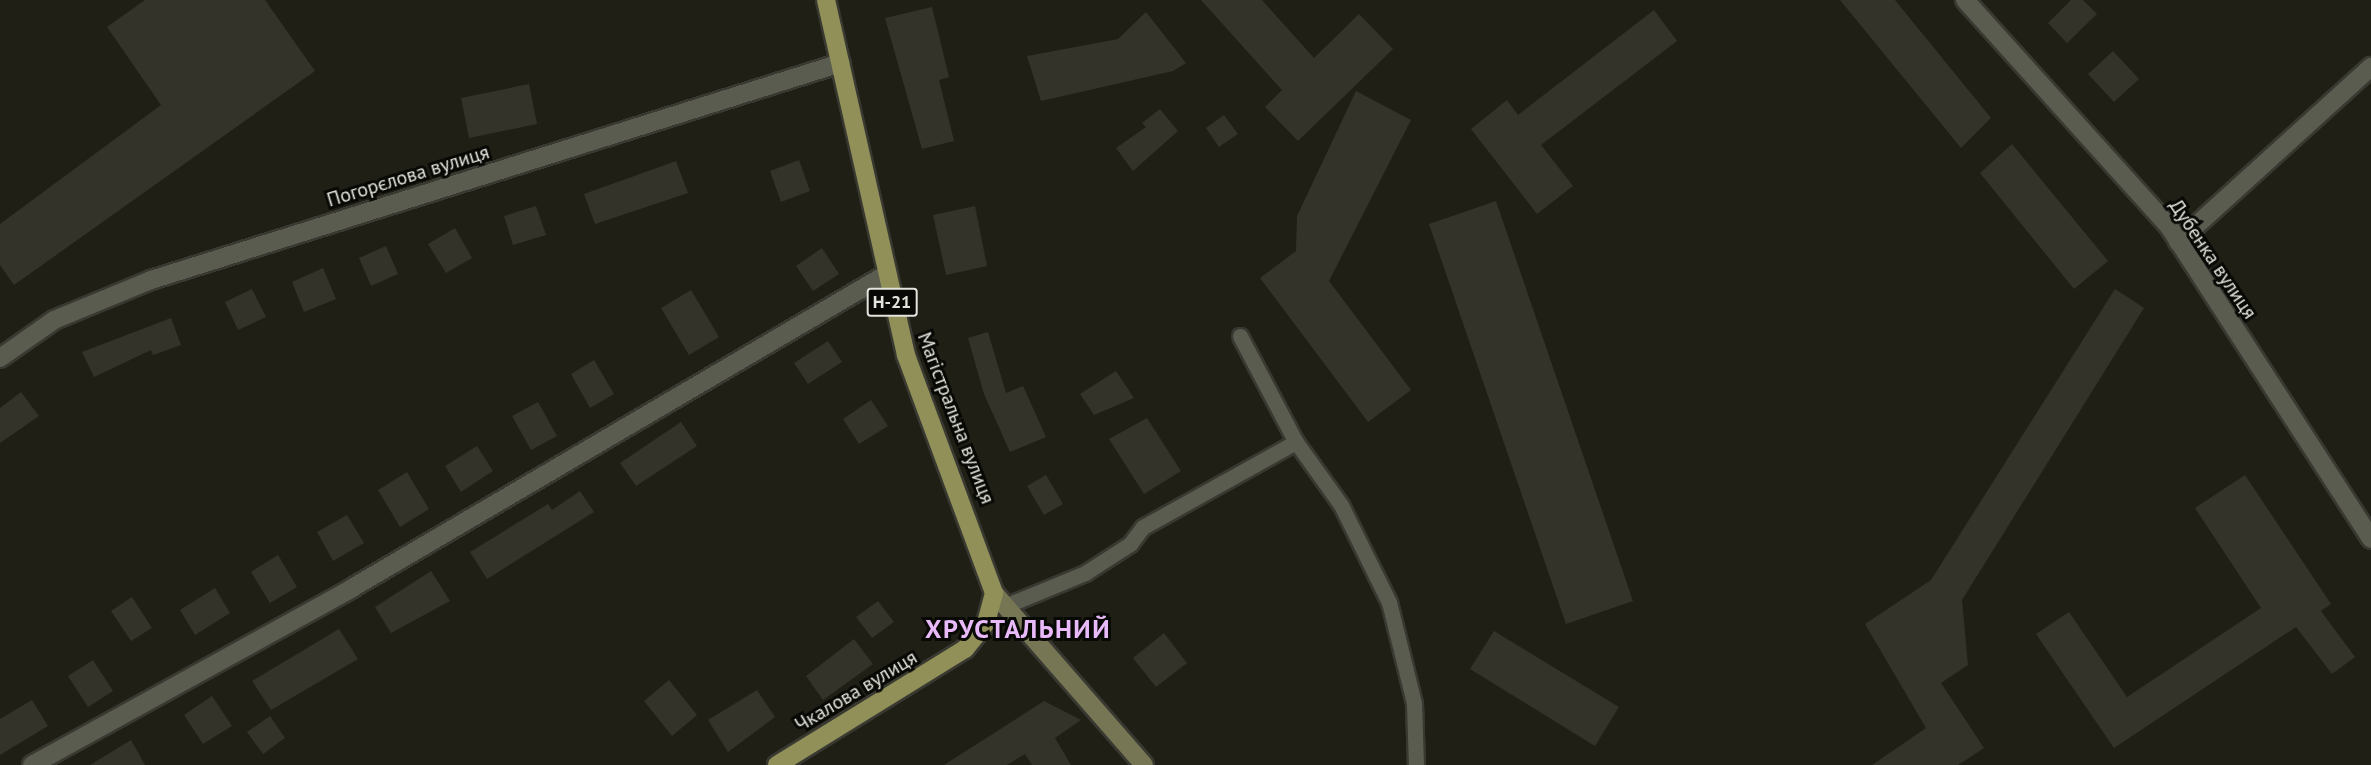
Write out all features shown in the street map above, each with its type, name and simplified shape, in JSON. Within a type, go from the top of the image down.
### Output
[{"type":"main road","name":"Магістральна вулиця","points":[[826,0],[871,185],[885,275],[906,355],[1000,599]]},
{"type":"main road","name":"Чкалова вулиця","points":[[777,765],[965,649],[986,623],[1000,599]]},
{"type":"street","name":"Дубенка вулиця","points":[[1965,0],[2178,242],[2371,539]]},
{"type":"street","name":"Погорєлова вулиця","points":[[0,358],[54,320],[151,280],[842,63]]},
{"type":"street","points":[[2178,242],[2371,67]]},
{"type":"street","points":[[32,765],[352,588],[885,275]]},
{"type":"street","name":"Магістральна вулиця","points":[[1000,599],[1144,765]]},
{"type":"lane","points":[[1240,336],[1296,442],[1341,505],[1389,602],[1414,703],[1416,765]]},
{"type":"lane","points":[[1000,599],[1084,573],[1130,544],[1143,527],[1296,442]]},
{"type":"building","points":[[145,0],[265,0],[315,71],[14,285],[0,265],[0,224],[161,105],[107,27]]},
{"type":"building","points":[[1201,0],[1262,0],[1314,58],[1359,14],[1393,49],[1298,141],[1265,107],[1282,90]]},
{"type":"building","points":[[1840,0],[1895,0],[1991,118],[1961,148]]},
{"type":"building","points":[[2071,0],[2083,0],[2097,14],[2067,43],[2048,23]]},
{"type":"building","points":[[932,7],[949,77],[939,80],[954,141],[922,149],[885,18]]},
{"type":"building","points":[[1654,10],[1677,41],[1541,145],[1573,186],[1537,214],[1471,129],[1507,100],[1518,115]]},
{"type":"building","points":[[1146,12],[1186,63],[1173,71],[1041,101],[1027,56],[1118,39]]},
{"type":"building","points":[[2113,51],[2139,79],[2114,102],[2088,74]]},
{"type":"building","points":[[529,84],[537,124],[469,138],[461,98]]},
{"type":"building","points":[[1356,91],[1411,120],[1329,281],[1411,390],[1368,422],[1260,278],[1296,251],[1297,216]]},
{"type":"building","points":[[1160,109],[1178,131],[1133,171],[1116,148],[1146,127],[1142,123]]},
{"type":"building","points":[[1224,115],[1238,134],[1219,147],[1206,128]]},
{"type":"building","points":[[2012,144],[2108,261],[2074,289],[1980,173]]},
{"type":"building","points":[[799,160],[810,191],[781,202],[770,171]]},
{"type":"building","points":[[676,161],[688,193],[595,224],[584,194]]},
{"type":"building","points":[[1496,201],[1633,601],[1566,624],[1429,224]]},
{"type":"building","points":[[536,206],[546,235],[513,245],[504,216]]},
{"type":"building","points":[[975,206],[987,266],[946,275],[933,215]]},
{"type":"building","points":[[455,228],[472,258],[446,273],[428,244]]},
{"type":"building","points":[[386,246],[398,274],[371,286],[359,258]]},
{"type":"building","points":[[822,248],[839,274],[813,291],[796,266]]},
{"type":"building","points":[[323,268],[336,299],[304,312],[292,282]]},
{"type":"building","points":[[252,289],[266,317],[238,330],[225,302]]},
{"type":"building","points":[[2115,289],[2144,308],[1962,600],[1968,665],[1941,683],[1984,748],[1958,765],[1872,765],[1926,728],[1865,624],[1931,580]]},
{"type":"building","points":[[691,290],[719,337],[689,355],[661,308]]},
{"type":"building","points":[[171,318],[181,345],[153,355],[151,350],[94,377],[82,352]]},
{"type":"building","points":[[988,332],[1006,393],[1023,386],[1046,437],[1010,452],[984,394],[968,338]]},
{"type":"building","points":[[828,341],[842,362],[808,384],[794,363]]},
{"type":"building","points":[[594,360],[614,394],[590,408],[571,374]]},
{"type":"building","points":[[1116,371],[1134,398],[1094,415],[1080,394]]},
{"type":"building","points":[[21,392],[39,416],[0,443],[0,408]]},
{"type":"building","points":[[871,400],[888,426],[859,444],[843,419]]},
{"type":"building","points":[[538,402],[557,436],[531,450],[512,416]]},
{"type":"building","points":[[1147,418],[1181,471],[1144,494],[1109,439]]},
{"type":"building","points":[[681,422],[697,446],[636,486],[620,463]]},
{"type":"building","points":[[477,446],[493,471],[461,492],[445,466]]},
{"type":"building","points":[[407,472],[429,509],[400,527],[378,490]]},
{"type":"building","points":[[1046,475],[1063,504],[1044,515],[1027,486]]},
{"type":"building","points":[[2245,475],[2331,604],[2321,611],[2355,657],[2332,674],[2296,627],[2114,748],[2036,634],[2069,612],[2127,697],[2261,608],[2195,508]]},
{"type":"building","points":[[580,491],[594,512],[487,579],[470,552],[548,504],[552,510]]},
{"type":"building","points":[[347,515],[364,543],[333,561],[317,532]]},
{"type":"building","points":[[278,555],[297,587],[270,603],[251,572]]},
{"type":"building","points":[[431,571],[450,601],[391,633],[375,607]]},
{"type":"building","points":[[215,588],[230,613],[195,635],[180,610]]},
{"type":"building","points":[[132,597],[152,628],[131,641],[111,611]]},
{"type":"building","points":[[878,601],[894,622],[872,638],[856,617]]},
{"type":"building","points":[[339,629],[358,659],[271,710],[252,681]]},
{"type":"building","points":[[1494,631],[1619,707],[1595,746],[1470,669]]},
{"type":"building","points":[[1164,633],[1187,663],[1156,687],[1133,658]]},
{"type":"building","points":[[854,639],[873,664],[823,700],[806,676]]},
{"type":"building","points":[[93,660],[113,691],[88,707],[68,676]]},
{"type":"building","points":[[669,680],[697,715],[672,736],[644,701]]},
{"type":"building","points":[[757,690],[775,717],[728,752],[708,720]]},
{"type":"building","points":[[212,696],[232,726],[203,744],[184,715]]},
{"type":"building","points":[[32,700],[48,726],[0,755],[0,719]]},
{"type":"building","points":[[1044,701],[1081,720],[1055,738],[1071,765],[1032,765],[1025,754],[1007,765],[944,765]]},
{"type":"building","points":[[270,716],[285,738],[263,754],[247,732]]},
{"type":"building","points":[[131,740],[145,765],[90,765]]},
{"type":"district","name":"ХРУСТАЛЬНИЙ","points":[[1018,629]]}]
